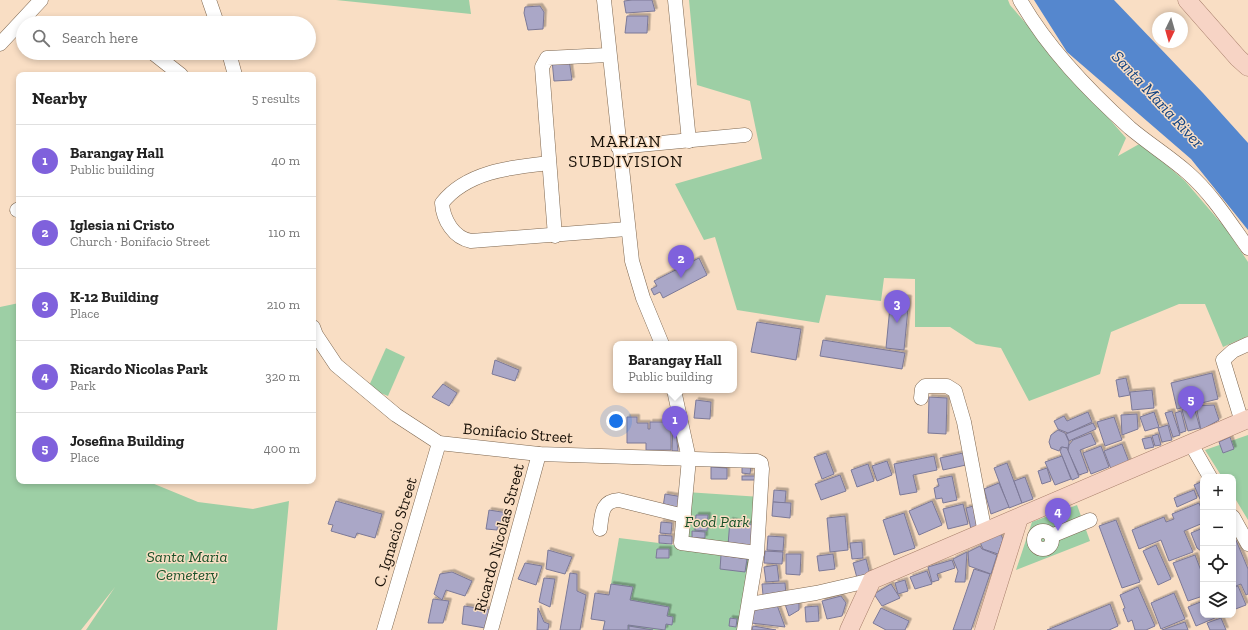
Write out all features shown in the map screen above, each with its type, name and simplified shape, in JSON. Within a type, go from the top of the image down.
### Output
[{"type":"main road","points":[[1187,0],[1248,67]]},
{"type":"main road","points":[[849,630],[872,580],[985,533],[1245,420]]},
{"type":"main road","points":[[984,630],[1019,518]]},
{"type":"street","points":[[26,16],[41,0]]},
{"type":"street","points":[[209,0],[215,16]]},
{"type":"street","points":[[604,0],[608,55],[627,229],[635,274],[661,341]]},
{"type":"street","points":[[675,0],[689,141]]},
{"type":"street","points":[[1020,0],[1041,35],[1083,82],[1131,128],[1188,173],[1225,215],[1248,248]]},
{"type":"street","points":[[0,44],[16,27]]},
{"type":"street","points":[[555,236],[542,67],[547,58],[608,55]]},
{"type":"street","points":[[162,60],[177,72]]},
{"type":"street","points":[[231,60],[234,72]]},
{"type":"street","points":[[618,147],[745,135]]},
{"type":"street","points":[[549,163],[502,168],[477,178],[448,196],[442,203],[444,215],[457,236],[462,240],[471,241],[555,236],[627,229]]},
{"type":"street","name":"Bonifacio Street","points":[[316,336],[336,365],[396,415],[440,443],[539,454],[757,461],[761,463],[762,469],[757,553]]},
{"type":"street","points":[[1245,420],[1223,360],[1233,351],[1248,344]]},
{"type":"street","points":[[921,398],[922,389],[925,386],[947,386],[955,391],[964,422],[985,533]]},
{"type":"street","points":[[675,393],[689,459],[681,543],[757,553],[744,630]]},
{"type":"street","name":"C. Ignacio Street","points":[[384,630],[440,443]]},
{"type":"street","points":[[1191,444],[1208,474]]},
{"type":"street","name":"Ricardo Nicolas Street","points":[[491,630],[539,454]]},
{"type":"street","points":[[600,529],[605,505],[610,501],[619,500],[684,516]]},
{"type":"street","points":[[1051,536],[1090,520]]},
{"type":"street","points":[[1236,522],[1248,544]]},
{"type":"street","points":[[749,604],[816,593],[872,580]]},
{"type":"green space","points":[[336,0],[469,0],[471,14]]},
{"type":"green space","points":[[689,0],[1008,0],[1010,5],[1126,138],[1118,156],[1141,143],[1185,181],[1227,230],[1248,262],[1248,336],[1223,347],[1205,304],[1179,304],[1111,332],[1100,374],[1029,401],[1001,348],[976,344],[950,327],[915,327],[915,279],[884,278],[881,301],[826,295],[819,323],[737,310],[715,237],[704,240],[675,184],[762,159],[750,101],[697,85]]},
{"type":"green space","name":"Santa Maria Cemetery","points":[[16,304],[16,484],[154,484],[198,502],[253,509],[289,501],[277,630],[86,630],[115,587],[81,630],[0,630],[0,307]]},
{"type":"green space","points":[[386,348],[405,357],[388,396],[368,388]]},
{"type":"green space","points":[[1248,435],[1248,520],[1236,500],[1236,474],[1220,474],[1205,450]]},
{"type":"green space","name":"Food Park","points":[[686,492],[761,497],[755,550],[683,544]]},
{"type":"green space","points":[[1077,505],[1090,541],[1016,570],[1032,522]]},
{"type":"green space","points":[[619,538],[754,555],[743,630],[603,630]]},
{"type":"water","name":"Santa Maria River","points":[[1034,0],[1114,0],[1152,40],[1152,48],[1160,48],[1248,143],[1248,230],[1191,159],[1067,52]]},
{"type":"building","points":[[652,0],[655,11],[626,13],[624,1]]},
{"type":"building","points":[[540,6],[544,12],[543,29],[528,30],[524,13],[525,7]]},
{"type":"building","points":[[627,16],[648,16],[647,33],[625,33]]},
{"type":"building","points":[[569,59],[572,80],[554,81],[552,60]]},
{"type":"building","points":[[699,258],[707,275],[663,298],[660,292],[654,295],[651,289],[657,286],[654,281]]},
{"type":"building","points":[[891,296],[909,298],[904,350],[886,348]]},
{"type":"building","points":[[757,322],[801,329],[796,360],[751,352]]},
{"type":"building","points":[[823,340],[905,353],[902,369],[820,356]]},
{"type":"building","points":[[495,360],[519,370],[515,381],[492,374]]},
{"type":"building","points":[[1212,373],[1218,399],[1177,409],[1171,383]]},
{"type":"building","points":[[1126,378],[1130,395],[1119,397],[1116,380]]},
{"type":"building","points":[[443,384],[457,393],[449,406],[432,397]]},
{"type":"building","points":[[1152,390],[1154,408],[1132,410],[1130,392]]},
{"type":"building","points":[[929,397],[947,398],[946,434],[928,433]]},
{"type":"building","points":[[696,400],[711,402],[710,419],[694,418]]},
{"type":"building","points":[[1214,405],[1219,420],[1201,430],[1196,406]]},
{"type":"building","points":[[1194,407],[1200,428],[1188,431],[1182,410]]},
{"type":"building","points":[[1172,411],[1180,435],[1173,437],[1165,413]]},
{"type":"building","points":[[1181,411],[1186,431],[1180,433],[1175,413]]},
{"type":"building","points":[[1088,412],[1092,422],[1068,433],[1058,429],[1054,421],[1064,416],[1067,421]]},
{"type":"building","points":[[1154,412],[1159,427],[1145,431],[1140,417]]},
{"type":"building","points":[[1137,414],[1138,429],[1122,435],[1121,415]]},
{"type":"building","points":[[627,417],[637,417],[637,423],[648,423],[648,429],[650,429],[650,422],[671,422],[671,450],[646,450],[646,443],[627,443]]},
{"type":"building","points":[[1114,417],[1122,440],[1105,446],[1097,422]]},
{"type":"building","points":[[1093,423],[1096,429],[1069,441],[1066,434]]},
{"type":"building","points":[[675,425],[678,451],[672,451],[673,426]]},
{"type":"building","points":[[1168,425],[1172,440],[1162,442],[1158,428]]},
{"type":"building","points":[[1058,430],[1065,433],[1069,442],[1068,448],[1061,447],[1059,451],[1051,448],[1049,442],[1051,435]]},
{"type":"building","points":[[1091,433],[1096,444],[1080,450],[1088,472],[1079,475],[1068,451],[1069,445],[1073,440]]},
{"type":"building","points":[[1158,434],[1161,445],[1155,446],[1152,436]]},
{"type":"building","points":[[1151,437],[1154,447],[1145,449],[1142,439]]},
{"type":"building","points":[[1230,437],[1234,449],[1223,453],[1219,442]]},
{"type":"building","points":[[1122,444],[1129,462],[1111,469],[1104,451]]},
{"type":"building","points":[[1101,446],[1109,467],[1091,474],[1083,453]]},
{"type":"building","points":[[1062,447],[1067,448],[1079,477],[1072,480],[1060,451]]},
{"type":"building","points":[[826,453],[834,474],[822,479],[814,457]]},
{"type":"building","points":[[963,453],[966,465],[943,470],[940,458]]},
{"type":"building","points":[[934,456],[937,470],[913,475],[917,492],[900,495],[894,464]]},
{"type":"building","points":[[1062,456],[1071,479],[1055,485],[1045,462]]},
{"type":"building","points":[[887,461],[892,475],[877,481],[872,466]]},
{"type":"building","points":[[1007,463],[1022,503],[1009,508],[994,468]]},
{"type":"building","points":[[868,464],[874,481],[857,487],[851,470]]},
{"type":"building","points":[[711,467],[727,468],[727,479],[711,479]]},
{"type":"building","points":[[742,467],[751,467],[750,474],[742,473]]},
{"type":"building","points":[[1047,468],[1051,481],[1042,484],[1038,471]]},
{"type":"building","points":[[840,475],[846,491],[821,500],[815,484]]},
{"type":"building","points":[[742,476],[757,476],[757,480],[742,480]]},
{"type":"building","points":[[952,476],[957,500],[943,503],[942,498],[936,499],[934,488],[939,486],[937,479]]},
{"type":"building","points":[[1025,477],[1033,499],[1022,503],[1014,481]]},
{"type":"building","points":[[1200,482],[1200,499],[1194,485]]},
{"type":"building","points":[[999,483],[1009,507],[991,514],[984,489]]},
{"type":"building","points":[[774,490],[786,491],[785,503],[773,502]]},
{"type":"building","points":[[1194,490],[1197,498],[1177,507],[1174,498]]},
{"type":"building","points":[[665,494],[683,497],[681,509],[663,507]]},
{"type":"building","points":[[336,501],[382,514],[375,538],[357,533],[355,538],[331,531],[333,525],[328,524]]},
{"type":"building","points":[[932,501],[942,525],[919,535],[909,511]]},
{"type":"building","points":[[773,502],[791,503],[790,518],[772,516]]},
{"type":"building","points":[[1199,503],[1200,524],[1184,531],[1193,552],[1169,561],[1161,540],[1139,549],[1132,530],[1164,517],[1166,522],[1174,519],[1172,514]]},
{"type":"building","points":[[963,504],[968,524],[948,529],[943,509]]},
{"type":"building","points":[[977,505],[983,526],[971,529],[966,508]]},
{"type":"building","points":[[489,510],[508,513],[506,526],[498,524],[497,530],[486,529]]},
{"type":"building","points":[[904,513],[915,548],[894,555],[883,520]]},
{"type":"building","points":[[696,515],[708,515],[707,531],[695,530]]},
{"type":"building","points":[[845,516],[848,550],[830,552],[827,518]]},
{"type":"building","points":[[730,520],[754,525],[752,546],[728,545]]},
{"type":"building","points":[[1116,520],[1140,582],[1122,588],[1099,526]]},
{"type":"building","points":[[661,522],[672,523],[671,534],[660,533]]},
{"type":"building","points":[[1200,529],[1200,550],[1197,548],[1191,533]]},
{"type":"building","points":[[692,531],[705,532],[705,538],[692,538]]},
{"type":"building","points":[[1000,533],[1003,539],[998,554],[983,549],[979,540]]},
{"type":"building","points":[[659,535],[672,536],[672,544],[659,543]]},
{"type":"building","points":[[768,536],[784,537],[783,551],[767,550]]},
{"type":"building","points":[[1236,540],[1248,569],[1248,594],[1246,595],[1241,584],[1236,586]]},
{"type":"building","points":[[862,542],[863,558],[852,559],[850,543]]},
{"type":"building","points":[[1156,545],[1171,579],[1158,585],[1143,551]]},
{"type":"building","points":[[980,546],[982,549],[997,555],[991,574],[969,566],[968,552]]},
{"type":"building","points":[[657,549],[669,549],[669,558],[656,558]]},
{"type":"building","points":[[548,550],[572,557],[565,574],[546,569]]},
{"type":"building","points":[[765,551],[783,552],[782,564],[764,563]]},
{"type":"building","points":[[967,552],[965,582],[955,582],[958,571],[953,559]]},
{"type":"building","points":[[786,554],[801,554],[800,575],[786,574]]},
{"type":"building","points":[[833,554],[835,569],[819,571],[817,556]]},
{"type":"building","points":[[721,555],[747,559],[745,572],[720,569]]},
{"type":"building","points":[[1195,555],[1200,568],[1200,597],[1188,601],[1173,563]]},
{"type":"building","points":[[866,559],[870,575],[857,578],[853,563]]},
{"type":"building","points":[[952,560],[955,568],[937,574],[939,580],[932,582],[928,567]]},
{"type":"building","points":[[525,563],[542,566],[536,585],[518,579]]},
{"type":"building","points":[[777,565],[779,581],[766,582],[764,567]]},
{"type":"building","points":[[974,569],[990,574],[971,630],[953,630]]},
{"type":"building","points":[[927,571],[932,584],[915,589],[910,577]]},
{"type":"building","points":[[452,572],[472,581],[465,596],[446,590],[442,600],[434,594],[440,574]]},
{"type":"building","points":[[570,573],[577,574],[577,591],[586,595],[580,630],[560,630]]},
{"type":"building","points":[[544,578],[555,579],[550,607],[539,602]]},
{"type":"building","points":[[905,580],[908,591],[898,594],[895,583]]},
{"type":"building","points":[[785,583],[786,594],[763,595],[762,584]]},
{"type":"building","points":[[611,584],[633,587],[630,600],[669,607],[667,616],[673,617],[672,625],[666,624],[665,630],[628,625],[628,630],[603,630],[605,621],[591,619],[595,593],[609,595]]},
{"type":"building","points":[[891,584],[900,598],[882,606],[874,594]]},
{"type":"building","points":[[1238,586],[1246,605],[1236,609],[1236,587]]},
{"type":"building","points":[[1138,587],[1155,626],[1146,630],[1135,630],[1132,620],[1128,622],[1120,595]]},
{"type":"building","points":[[1174,593],[1185,619],[1161,629],[1151,603]]},
{"type":"building","points":[[841,596],[846,603],[842,616],[827,619],[822,601]]},
{"type":"building","points":[[433,599],[449,601],[443,623],[428,623]]},
{"type":"building","points":[[799,600],[799,610],[789,616],[785,604]]},
{"type":"building","points":[[1200,602],[1200,618],[1215,618],[1196,626],[1188,607]]},
{"type":"building","points":[[1110,604],[1118,626],[1109,630],[1047,630]]},
{"type":"building","points":[[777,605],[785,627],[751,623],[752,607]]},
{"type":"building","points":[[464,606],[492,610],[485,628],[462,624]]},
{"type":"building","points":[[818,606],[819,621],[806,622],[805,607]]},
{"type":"building","points":[[538,608],[544,622],[549,624],[548,630],[537,630]]},
{"type":"building","points":[[881,608],[909,621],[905,630],[886,630],[873,623]]},
{"type":"building","points":[[730,618],[737,619],[736,627],[729,626]]},
{"type":"building","points":[[1221,618],[1226,630],[1210,630],[1207,623]]},
{"type":"building","points":[[1185,622],[1188,630],[1162,630]]},
{"type":"building","points":[[629,626],[653,630],[629,630]]},
{"type":"building","points":[[753,626],[776,630],[752,630]]},
{"type":"place","name":"Iglesia ni Cristo","points":[[681,278]]},
{"type":"place","name":"K-12 Building","points":[[897,323]]},
{"type":"place","name":"Josefina Building","points":[[1191,419]]},
{"type":"place","name":"Barangay Hall","points":[[675,439]]},
{"type":"place","name":"Ricardo Nicolas Park","points":[[1058,531]]},
{"type":"district","name":"MARIAN SUBDIVISION","points":[[626,151]]}]
